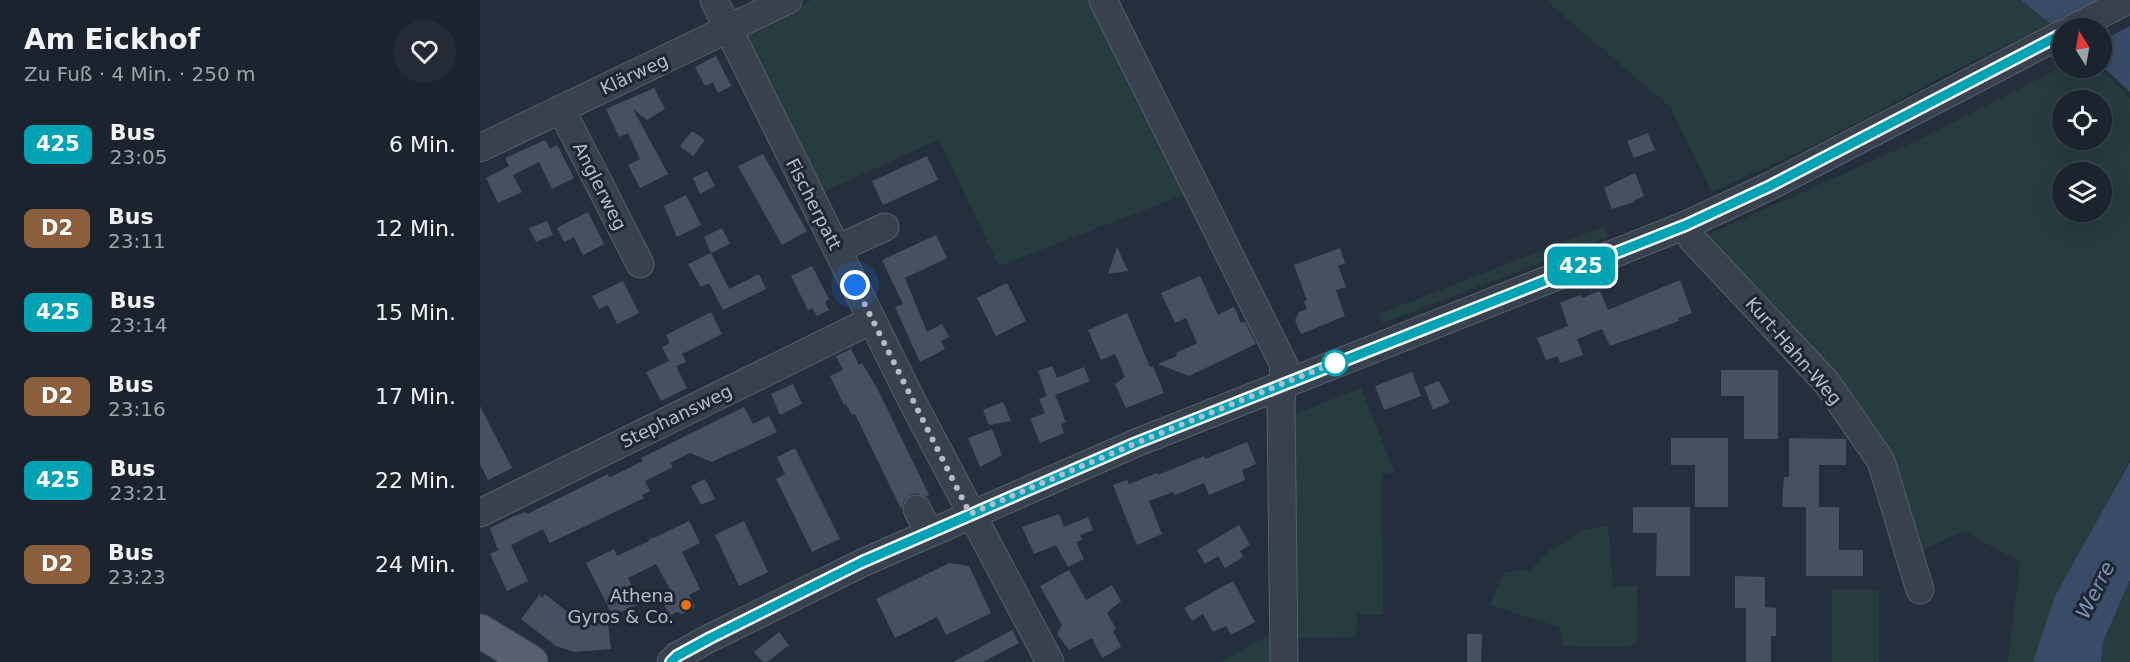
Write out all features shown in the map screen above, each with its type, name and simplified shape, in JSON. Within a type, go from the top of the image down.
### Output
[{"type":"main road","points":[[480,631],[531,662]]},
{"type":"street","name":"Fischerpatt","points":[[714,0],[970,514],[1050,662]]},
{"type":"street","name":"Klärweg","points":[[480,148],[788,0]]},
{"type":"street","points":[[1103,0],[1284,365],[1281,404],[1284,662]]},
{"type":"street","points":[[2094,18],[2128,0]]},
{"type":"street","points":[[671,662],[677,656],[702,651],[832,564],[929,533],[1136,443],[1283,383],[1686,225],[1770,186],[2052,40]]},
{"type":"street","name":"Anglerweg","points":[[561,109],[640,264]]},
{"type":"street","name":"Kurt-Hahn-Weg","points":[[1686,225],[1693,240],[1827,383],[1881,461],[1920,590]]},
{"type":"street","points":[[837,249],[885,227]]},
{"type":"street","name":"Stephansweg","points":[[480,513],[872,320]]},
{"type":"street","points":[[917,508],[929,533]]},
{"type":"green space","points":[[812,0],[1094,0],[1191,192],[999,266],[939,139],[818,195],[743,34]]},
{"type":"green space","points":[[1545,0],[2021,0],[2052,24],[1964,66],[1807,149],[1712,192],[1670,107]]},
{"type":"green space","points":[[2052,72],[2052,78],[2109,78],[2123,90],[2130,99],[2130,459],[2110,500],[2055,596],[2033,662],[2008,662],[2020,561],[1963,531],[1922,550],[1881,448],[1696,240],[1914,142]]},
{"type":"green space","points":[[1604,226],[1608,237],[1383,323],[1379,314]]},
{"type":"green space","points":[[1361,388],[1394,472],[1382,474],[1383,615],[1357,614],[1356,637],[1293,638],[1295,414]]},
{"type":"green space","points":[[1608,526],[1613,586],[1637,586],[1638,643],[1627,647],[1563,646],[1559,627],[1490,605],[1504,572],[1531,570],[1549,551],[1584,530]]},
{"type":"green space","points":[[2130,581],[2130,662],[2101,662],[2103,642]]},
{"type":"green space","points":[[1832,590],[1879,590],[1879,662],[1832,662]]},
{"type":"green space","points":[[1271,634],[1272,662],[1220,662]]},
{"type":"water","points":[[2021,0],[2104,0],[2130,24],[2130,92],[2112,75],[2112,18],[2052,18],[2052,25]]},
{"type":"water","name":"Werre","points":[[2130,462],[2130,580],[2103,642],[2101,662],[2033,662],[2055,596]]},
{"type":"pier","points":[[2100,0],[2109,0],[2130,20],[2130,26],[2112,36],[2112,18],[2065,18]]},
{"type":"building","points":[[716,56],[731,86],[718,93],[713,82],[705,86],[695,67]]},
{"type":"building","points":[[654,88],[665,109],[647,120],[633,109],[668,174],[640,188],[628,165],[640,159],[628,133],[619,137],[606,109]]},
{"type":"building","points":[[692,131],[705,140],[693,156],[680,146]]},
{"type":"building","points":[[1648,133],[1655,150],[1634,158],[1627,141]]},
{"type":"building","points":[[545,140],[550,149],[557,145],[574,178],[552,189],[539,162],[513,175],[522,192],[498,203],[486,178],[509,166],[505,158]]},
{"type":"building","points":[[763,154],[807,231],[782,245],[738,166]]},
{"type":"building","points":[[927,156],[938,180],[883,205],[872,181]]},
{"type":"building","points":[[707,171],[715,186],[700,194],[693,178]]},
{"type":"building","points":[[1635,173],[1644,196],[1612,209],[1604,188]]},
{"type":"building","points":[[686,195],[701,225],[677,237],[664,206]]},
{"type":"building","points":[[588,212],[604,244],[583,255],[574,237],[564,242],[557,228]]},
{"type":"building","points":[[547,221],[553,235],[536,242],[529,228]]},
{"type":"building","points":[[722,228],[730,244],[711,253],[704,237]]},
{"type":"building","points":[[936,235],[947,258],[905,278],[927,332],[942,324],[949,337],[941,341],[945,349],[920,362],[895,307],[903,304],[882,260]]},
{"type":"building","points":[[1117,247],[1128,271],[1108,274]]},
{"type":"building","points":[[1340,248],[1345,263],[1338,266],[1346,287],[1336,290],[1345,316],[1301,334],[1295,320],[1299,312],[1307,309],[1304,301],[1307,300],[1294,265]]},
{"type":"building","points":[[711,253],[729,289],[759,274],[766,289],[723,310],[709,283],[701,287],[688,264]]},
{"type":"building","points":[[812,266],[829,299],[825,302],[829,310],[817,316],[812,308],[808,310],[791,276]]},
{"type":"building","points":[[1200,276],[1218,315],[1234,307],[1241,323],[1245,322],[1256,344],[1189,376],[1158,364],[1177,356],[1176,353],[1197,343],[1186,318],[1175,323],[1161,293]]},
{"type":"building","points":[[1680,280],[1692,313],[1678,318],[1679,321],[1610,346],[1602,329],[1577,339],[1583,355],[1560,363],[1558,356],[1546,360],[1537,338],[1568,326],[1560,303],[1580,295],[1582,298],[1600,291],[1608,310]]},
{"type":"building","points":[[623,281],[639,313],[617,324],[608,305],[599,309],[592,296]]},
{"type":"building","points":[[1007,283],[1026,321],[996,336],[977,298]]},
{"type":"building","points":[[711,312],[722,334],[682,354],[686,362],[676,366],[687,388],[661,401],[646,372],[669,361],[662,347],[670,343],[666,335]]},
{"type":"building","points":[[1127,313],[1164,393],[1126,408],[1115,384],[1125,377],[1115,354],[1101,360],[1088,330]]},
{"type":"building","points":[[851,349],[859,365],[862,363],[877,388],[929,495],[926,497],[917,493],[911,495],[904,500],[901,509],[855,414],[852,415],[846,404],[844,405],[830,376],[843,370],[836,356]]},
{"type":"building","points":[[1052,366],[1057,378],[1084,367],[1090,381],[1055,395],[1066,422],[1061,424],[1064,433],[1040,443],[1030,419],[1045,413],[1039,399],[1047,396],[1038,371]]},
{"type":"building","points":[[1721,370],[1778,370],[1778,439],[1744,439],[1744,396],[1721,396]]},
{"type":"building","points":[[1412,372],[1421,396],[1384,410],[1375,386]]},
{"type":"building","points":[[1439,381],[1450,402],[1433,410],[1424,387]]},
{"type":"building","points":[[793,384],[802,404],[780,415],[771,394]]},
{"type":"building","points":[[1003,402],[1011,421],[989,425],[983,410]]},
{"type":"building","points":[[480,406],[512,468],[488,480],[480,464]]},
{"type":"building","points":[[744,407],[753,424],[769,416],[777,432],[712,462],[690,453],[670,463],[673,467],[645,481],[650,491],[642,495],[644,498],[550,543],[543,529],[511,545],[528,581],[507,591],[490,554],[498,550],[490,528],[514,516],[526,512],[527,514],[608,474],[609,478],[643,461],[641,458]]},
{"type":"building","points":[[992,429],[1002,455],[980,467],[968,438]]},
{"type":"building","points":[[1671,438],[1728,438],[1728,507],[1695,507],[1695,465],[1671,465]]},
{"type":"building","points":[[1789,438],[1846,439],[1846,465],[1819,465],[1819,507],[1839,507],[1839,550],[1863,550],[1863,576],[1806,576],[1806,507],[1782,507],[1784,477],[1789,477]]},
{"type":"building","points":[[1247,442],[1256,464],[1242,470],[1245,480],[1209,495],[1204,483],[1175,495],[1173,492],[1149,501],[1162,534],[1137,545],[1113,485],[1127,480],[1129,484],[1157,473],[1158,475],[1204,456],[1205,459]]},
{"type":"building","points":[[795,448],[840,539],[812,552],[776,479],[785,474],[777,457]]},
{"type":"building","points":[[705,479],[715,499],[701,505],[691,486]]},
{"type":"building","points":[[1633,507],[1690,507],[1690,576],[1656,576],[1657,533],[1633,533]]},
{"type":"building","points":[[1059,514],[1064,527],[1088,517],[1093,530],[1080,535],[1082,540],[1076,542],[1084,559],[1068,567],[1056,545],[1034,554],[1022,527]]},
{"type":"building","points":[[689,521],[700,543],[682,552],[700,589],[689,595],[695,607],[682,614],[677,612],[669,616],[661,596],[671,591],[656,564],[628,578],[641,603],[613,616],[586,563],[614,549],[617,556]]},
{"type":"building","points":[[744,521],[768,572],[739,586],[715,535]]},
{"type":"building","points":[[1239,525],[1250,545],[1240,551],[1243,557],[1225,568],[1218,556],[1205,564],[1197,550]]},
{"type":"building","points":[[949,563],[969,566],[991,613],[946,635],[937,617],[895,638],[876,599]]},
{"type":"building","points":[[1069,570],[1086,600],[1112,585],[1121,601],[1107,613],[1116,629],[1113,631],[1121,647],[1102,658],[1092,638],[1069,650],[1057,634],[1062,625],[1040,586]]},
{"type":"building","points":[[1735,576],[1765,577],[1765,607],[1776,608],[1776,636],[1771,636],[1771,662],[1746,662],[1746,608],[1735,608]]},
{"type":"building","points":[[1233,581],[1255,622],[1231,635],[1226,626],[1213,632],[1203,614],[1192,621],[1184,608]]},
{"type":"building","points":[[540,594],[542,598],[545,594],[576,619],[607,615],[611,649],[574,652],[556,646],[521,619]]},
{"type":"building","points":[[1012,630],[1019,643],[983,662],[953,662]]},
{"type":"building","points":[[779,632],[789,645],[767,662],[763,662],[754,652]]},
{"type":"building","points":[[1467,634],[1482,634],[1481,662],[1467,662]]},
{"type":"bus line","name":"425","points":[[671,662],[677,656],[771,607],[862,562],[970,514],[1283,383],[1686,225],[1770,186],[2052,39]]},
{"type":"place","name":"Athena Gyros & Co.","points":[[686,605]]},
{"type":"route","points":[[855,285],[970,514],[1136,443],[1339,361],[1335,363]]}]
